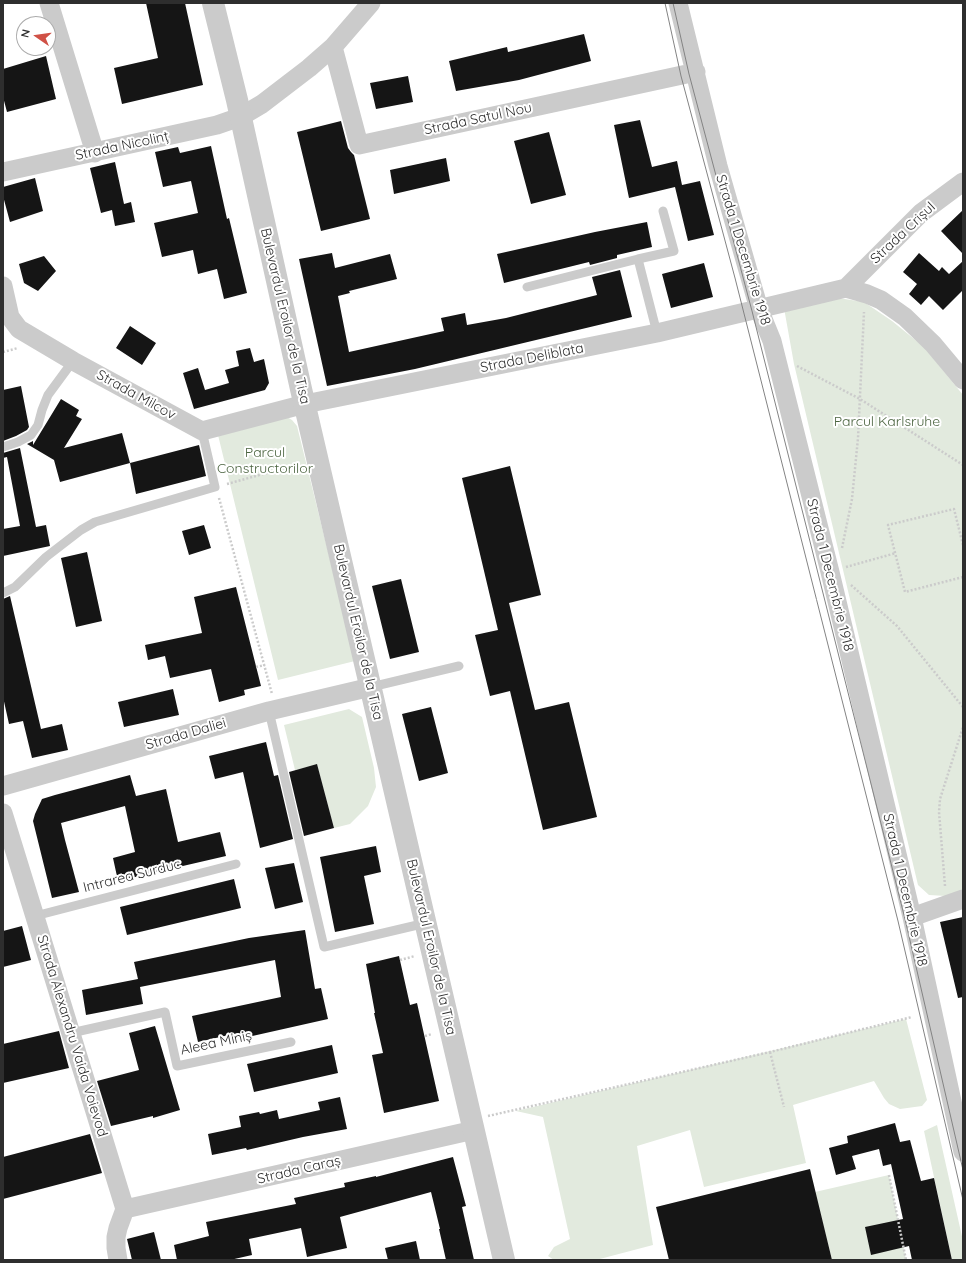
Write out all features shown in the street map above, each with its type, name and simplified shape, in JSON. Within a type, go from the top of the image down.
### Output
[{"type":"street","points":[[49,3],[95,152]]},
{"type":"street","name":"Bulevardul Eroilor de la Tisa","points":[[213,3],[504,1260]]},
{"type":"street","name":"Strada Nicolinț","points":[[3,172],[217,125],[240,117],[262,104],[293,81],[333,47],[371,3]]},
{"type":"street","name":"Strada 1 Decembrie 1918","points":[[678,3],[718,166],[759,309],[772,341],[830,572],[912,917],[962,1140]]},
{"type":"street","name":"Strada Satul Nou","points":[[333,47],[359,145],[696,72]]},
{"type":"street","name":"Strada Crișul","points":[[846,288],[921,213],[963,182]]},
{"type":"street","name":"Strada Milcov","points":[[3,286],[10,317],[19,329],[73,361],[202,431]]},
{"type":"street","points":[[846,288],[881,300],[906,317],[933,344],[963,380]]},
{"type":"street","name":"Strada Deliblata","points":[[305,404],[657,333],[846,288]]},
{"type":"street","points":[[202,431],[305,404]]},
{"type":"street","name":"Strada Daliei","points":[[3,786],[271,706],[371,687]]},
{"type":"street","name":"Strada Alexandru Vaida Voievod","points":[[3,813],[125,1209]]},
{"type":"street","points":[[912,917],[955,902]]},
{"type":"street","name":"Strada Caraș","points":[[125,1209],[473,1125]]},
{"type":"street","points":[[118,1260],[116,1237],[125,1209]]},
{"type":"lane","points":[[527,287],[674,251],[663,211]]},
{"type":"lane","points":[[638,259],[657,333]]},
{"type":"lane","points":[[3,447],[18,442],[31,435],[38,425],[48,395],[73,361]]},
{"type":"lane","points":[[3,593],[15,587],[46,557],[81,530],[95,522],[216,487],[202,431]]},
{"type":"lane","points":[[371,687],[458,666]]},
{"type":"lane","points":[[271,706],[324,947],[426,923]]},
{"type":"lane","name":"Intrarea Surduc","points":[[35,916],[236,864]]},
{"type":"lane","name":"Aleea Miniș","points":[[70,1033],[165,1012],[177,1066],[291,1042]]},
{"type":"path","points":[[842,550],[852,499],[860,399],[864,302],[867,294]]},
{"type":"path","points":[[794,364],[860,399],[963,465]]},
{"type":"path","points":[[271,706],[265,665],[216,487],[304,463]]},
{"type":"path","points":[[963,544],[954,509],[888,525],[905,592],[963,577]]},
{"type":"path","points":[[846,568],[896,553]]},
{"type":"path","points":[[844,562],[847,573]]},
{"type":"path","points":[[850,584],[897,626],[963,707]]},
{"type":"path","points":[[256,667],[265,665]]},
{"type":"path","points":[[955,902],[939,812],[940,799],[963,727]]},
{"type":"path","points":[[400,960],[415,956]]},
{"type":"path","points":[[473,1125],[912,1017]]},
{"type":"path","points":[[425,1036],[432,1034]]},
{"type":"path","points":[[770,1052],[784,1107]]},
{"type":"path","points":[[889,1175],[906,1260]]},
{"type":"green space","name":"Parcul Karlsruhe","points":[[832,297],[864,302],[892,321],[924,347],[963,395],[963,890],[946,896],[929,895],[918,885],[794,364],[784,308]]},
{"type":"green space","name":"Parcul Constructorilor","points":[[287,417],[297,426],[355,661],[278,680],[217,431]]},
{"type":"green space","points":[[349,709],[362,717],[374,768],[376,787],[368,806],[350,824],[334,828],[317,765],[295,770],[284,725]]},
{"type":"green space","points":[[906,1019],[927,1100],[922,1106],[900,1109],[889,1104],[874,1081],[793,1105],[806,1163],[704,1187],[690,1130],[637,1146],[653,1245],[596,1260],[554,1260],[548,1256],[554,1247],[570,1239],[543,1117],[516,1111]]},
{"type":"green space","points":[[937,1125],[963,1241],[963,1260],[952,1260],[924,1131]]},
{"type":"green space","points":[[889,1175],[906,1260],[832,1260],[815,1192]]},
{"type":"building","points":[[146,3],[185,3],[203,85],[122,104],[114,68],[158,58]]},
{"type":"building","points":[[584,34],[591,61],[519,80],[456,91],[449,61],[507,47],[508,52]]},
{"type":"building","points":[[46,56],[56,99],[7,112],[3,97],[3,69]]},
{"type":"building","points":[[408,76],[413,102],[376,109],[370,83]]},
{"type":"building","points":[[640,120],[652,167],[677,161],[682,185],[700,181],[714,235],[688,241],[675,187],[629,198],[614,125]]},
{"type":"building","points":[[341,121],[348,148],[354,155],[370,219],[321,231],[297,132]]},
{"type":"building","points":[[549,132],[566,195],[531,204],[514,141]]},
{"type":"building","points":[[211,146],[227,219],[229,218],[247,293],[224,299],[217,269],[198,274],[193,250],[162,257],[154,223],[198,213],[191,181],[163,187],[155,152],[178,147],[180,153]]},
{"type":"building","points":[[446,158],[450,181],[394,194],[390,170]]},
{"type":"building","points":[[115,162],[124,204],[131,202],[135,222],[115,226],[112,210],[101,213],[90,168]]},
{"type":"building","points":[[35,178],[43,211],[10,222],[3,196],[3,187]]},
{"type":"building","points":[[963,210],[963,254],[941,231]]},
{"type":"building","points":[[647,222],[652,247],[617,255],[617,258],[590,265],[589,262],[504,283],[497,254]]},
{"type":"building","points":[[332,253],[335,268],[390,254],[397,279],[349,291],[350,293],[338,296],[349,352],[444,331],[441,318],[465,313],[467,325],[506,318],[597,295],[592,277],[620,270],[632,317],[415,369],[327,386],[299,259]]},
{"type":"building","points":[[919,253],[939,271],[942,267],[949,274],[963,261],[963,290],[943,310],[929,296],[921,305],[909,294],[917,284],[903,272]]},
{"type":"building","points":[[44,256],[56,271],[38,291],[24,283],[19,264]]},
{"type":"building","points":[[704,263],[713,297],[671,308],[662,274]]},
{"type":"building","points":[[130,326],[156,343],[142,365],[116,348]]},
{"type":"building","points":[[250,348],[254,362],[264,359],[269,383],[265,390],[194,409],[183,373],[198,368],[205,390],[229,383],[225,370],[239,366],[236,351]]},
{"type":"building","points":[[21,386],[29,427],[27,430],[16,436],[3,441],[3,390]]},
{"type":"building","points":[[61,399],[79,410],[76,416],[82,419],[64,448],[122,433],[130,463],[60,482],[54,460],[27,444],[33,441],[33,445]]},
{"type":"building","points":[[199,445],[206,476],[136,494],[130,463]]},
{"type":"building","points":[[20,448],[36,527],[46,525],[50,546],[3,556],[3,529],[20,526],[7,457],[3,458],[3,453]]},
{"type":"building","points":[[510,466],[541,595],[509,603],[535,710],[569,702],[597,817],[543,830],[510,691],[490,696],[475,635],[498,630],[462,478]]},
{"type":"building","points":[[204,525],[211,548],[189,555],[182,531]]},
{"type":"building","points":[[87,552],[102,621],[76,627],[61,558]]},
{"type":"building","points":[[401,579],[419,652],[390,659],[372,586]]},
{"type":"building","points":[[236,587],[261,686],[244,690],[245,695],[219,702],[211,669],[170,678],[165,656],[148,660],[145,645],[202,633],[194,597]]},
{"type":"building","points":[[10,596],[41,729],[62,724],[68,750],[32,758],[23,721],[9,724],[3,697],[3,599]]},
{"type":"building","points":[[173,689],[179,715],[124,727],[118,702]]},
{"type":"building","points":[[431,707],[448,773],[419,781],[402,714]]},
{"type":"building","points":[[266,742],[274,776],[278,775],[293,839],[260,848],[243,772],[215,779],[209,756]]},
{"type":"building","points":[[317,764],[334,828],[304,836],[289,772]]},
{"type":"building","points":[[130,775],[136,796],[166,789],[178,842],[220,832],[226,856],[118,881],[113,858],[135,852],[125,806],[61,823],[79,892],[52,898],[33,821],[42,799]]},
{"type":"building","points":[[376,846],[381,872],[364,876],[374,924],[335,932],[320,857]]},
{"type":"building","points":[[294,863],[303,902],[275,909],[265,868]]},
{"type":"building","points":[[234,879],[241,908],[127,935],[120,907]]},
{"type":"building","points":[[963,917],[963,997],[958,998],[940,922]]},
{"type":"building","points":[[22,926],[31,960],[3,967],[3,931]]},
{"type":"building","points":[[305,930],[315,989],[321,988],[328,1019],[239,1039],[238,1033],[198,1042],[192,1016],[281,997],[275,960],[140,987],[143,1004],[86,1015],[82,990],[138,979],[134,962],[249,938]]},
{"type":"building","points":[[399,956],[410,1005],[417,1003],[439,1101],[384,1113],[372,1055],[383,1053],[374,1013],[366,964]]},
{"type":"building","points":[[155,1026],[180,1110],[153,1118],[153,1116],[111,1126],[97,1081],[139,1070],[129,1033]]},
{"type":"building","points":[[59,1031],[69,1068],[3,1083],[3,1044]]},
{"type":"building","points":[[332,1045],[338,1073],[254,1092],[247,1064]]},
{"type":"building","points":[[340,1097],[347,1129],[303,1137],[247,1150],[246,1148],[212,1155],[208,1134],[241,1127],[239,1116],[259,1112],[260,1114],[277,1110],[279,1119],[320,1110],[318,1102]]},
{"type":"building","points":[[895,1123],[900,1142],[910,1140],[921,1181],[934,1178],[952,1260],[912,1260],[909,1246],[871,1255],[865,1227],[903,1219],[891,1164],[883,1166],[879,1149],[852,1156],[856,1169],[836,1175],[829,1148],[848,1143],[847,1136]]},
{"type":"building","points":[[90,1134],[102,1173],[3,1199],[3,1157]]},
{"type":"building","points":[[453,1157],[466,1206],[462,1207],[474,1260],[446,1260],[431,1192],[340,1217],[347,1248],[307,1257],[301,1228],[249,1239],[252,1255],[230,1260],[177,1260],[174,1245],[209,1236],[206,1222],[296,1204],[294,1198],[345,1187],[344,1183],[376,1177]]},
{"type":"building","points":[[810,1169],[832,1260],[669,1260],[656,1207]]},
{"type":"building","points":[[154,1232],[161,1260],[132,1260],[127,1239]]},
{"type":"building","points":[[416,1241],[420,1260],[388,1260],[385,1248]]},
{"type":"tram line","points":[[665,3],[681,76],[735,278],[898,921],[963,1200]]},
{"type":"tram line","points":[[673,3],[689,74],[752,311],[905,919],[963,1170]]}]
